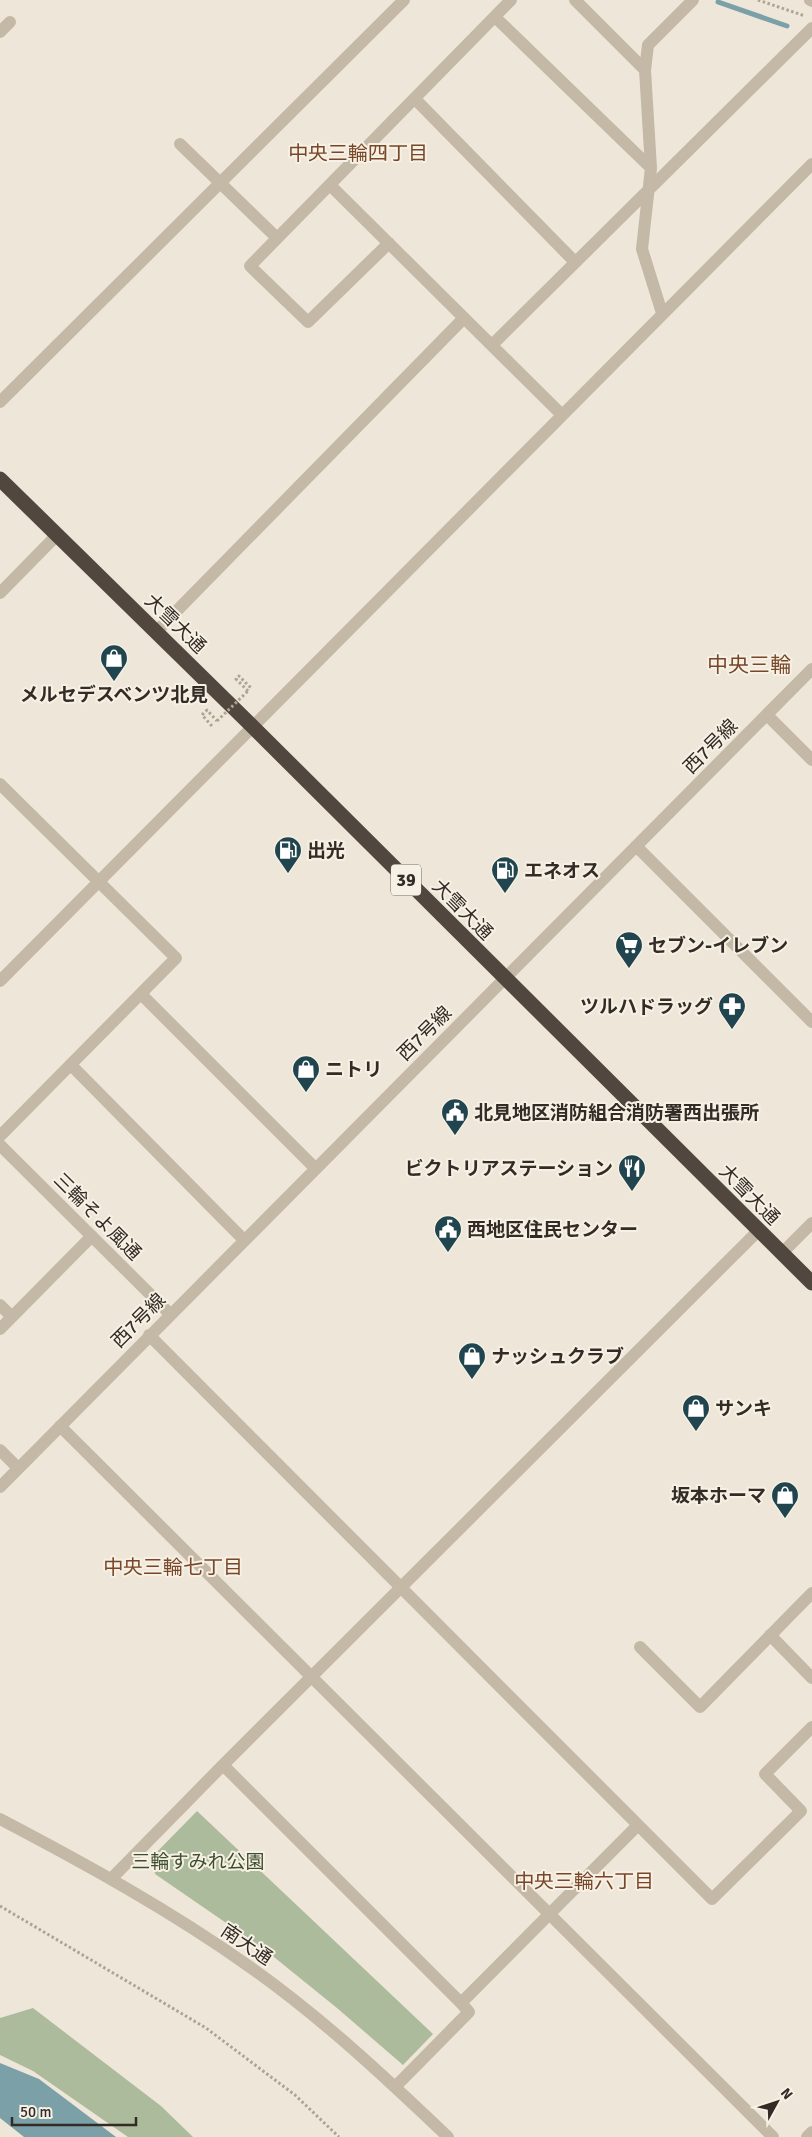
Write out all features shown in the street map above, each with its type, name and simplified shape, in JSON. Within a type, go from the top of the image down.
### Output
[{"type":"highway","name":"大雪大通","points":[[0,479],[252,726],[812,1283]]},
{"type":"street","points":[[0,402],[404,0]]},
{"type":"street","points":[[389,243],[308,322],[250,266],[511,0]]},
{"type":"street","points":[[575,0],[645,70]]},
{"type":"street","points":[[662,313],[642,250],[651,168],[645,70],[648,45],[693,0]]},
{"type":"street","points":[[494,17],[651,168]]},
{"type":"street","points":[[0,32],[10,22]]},
{"type":"street","points":[[492,345],[812,28]]},
{"type":"street","points":[[414,99],[575,262]]},
{"type":"street","points":[[180,144],[277,238]]},
{"type":"street","points":[[0,981],[561,414],[812,164]]},
{"type":"street","points":[[330,185],[561,414]]},
{"type":"street","points":[[156,632],[464,318]]},
{"type":"street","points":[[0,593],[57,535]]},
{"type":"street","name":"西7号線","points":[[0,1487],[812,669]]},
{"type":"street","points":[[767,715],[812,760]]},
{"type":"street","points":[[0,784],[176,958],[142,995],[0,1136]]},
{"type":"street","points":[[636,846],[808,1018]]},
{"type":"street","points":[[0,962],[10,971]]},
{"type":"street","points":[[142,995],[316,1168]]},
{"type":"street","points":[[71,1065],[244,1240]]},
{"type":"street","name":"三輪そよ風通","points":[[0,1145],[170,1314]]},
{"type":"street","points":[[782,1253],[812,1223]]},
{"type":"street","points":[[112,1878],[759,1230]]},
{"type":"street","points":[[0,1328],[92,1236]]},
{"type":"street","points":[[0,1305],[12,1317]]},
{"type":"street","points":[[149,1336],[712,1899],[801,1811],[765,1774],[812,1727]]},
{"type":"street","points":[[60,1426],[773,2137]]},
{"type":"street","points":[[0,1450],[18,1468]]},
{"type":"street","points":[[640,1647],[700,1707],[812,1593]]},
{"type":"street","points":[[770,1636],[812,1678]]},
{"type":"street","points":[[223,1765],[469,2012],[395,2087]]},
{"type":"street","name":"南大通","points":[[0,1819],[112,1878],[251,1967],[356,2052],[448,2137]]},
{"type":"street","points":[[461,2003],[638,1825]]},
{"type":"street","points":[[807,2137],[812,2132]]},
{"type":"path","points":[[758,0],[812,18]]},
{"type":"path","points":[[212,726],[202,715],[207,710],[216,721],[248,691],[236,680],[239,676],[252,689]]},
{"type":"path","points":[[0,1906],[206,2028],[295,2095],[339,2137]]},
{"type":"green space","name":"三輪すみれ公園","points":[[197,1811],[433,2034],[403,2065],[264,1949],[155,1874],[152,1857]]},
{"type":"green space","points":[[33,2008],[161,2106],[193,2137],[128,2137],[33,2071],[0,2055],[0,2018]]},
{"type":"water","points":[[0,2063],[39,2079],[116,2137],[24,2137],[0,2118]]},
{"type":"waterway","points":[[718,2],[787,26]]},
{"type":"place","name":"メルセデスベンツ北見","points":[[114,682]]},
{"type":"place","name":"出光","points":[[288,874]]},
{"type":"place","name":"エネオス","points":[[505,894]]},
{"type":"place","name":"セブン-イレブン","points":[[629,969]]},
{"type":"place","name":"ツルハドラッグ","points":[[732,1030]]},
{"type":"place","name":"ニトリ","points":[[306,1093]]},
{"type":"place","name":"北見地区消防組合消防署西出張所","points":[[455,1136]]},
{"type":"place","name":"ビクトリアステーション","points":[[632,1192]]},
{"type":"place","name":"西地区住民センター","points":[[448,1253]]},
{"type":"place","name":"ナッシュクラブ","points":[[472,1380]]},
{"type":"place","name":"サンキ","points":[[696,1432]]},
{"type":"place","name":"坂本ホーマ","points":[[785,1519]]},
{"type":"district","name":"中央三輪四丁目","points":[[358,153]]},
{"type":"district","name":"中央三輪","points":[[749,665]]},
{"type":"district","name":"中央三輪七丁目","points":[[173,1567]]},
{"type":"district","name":"中央三輪六丁目","points":[[584,1881]]}]
